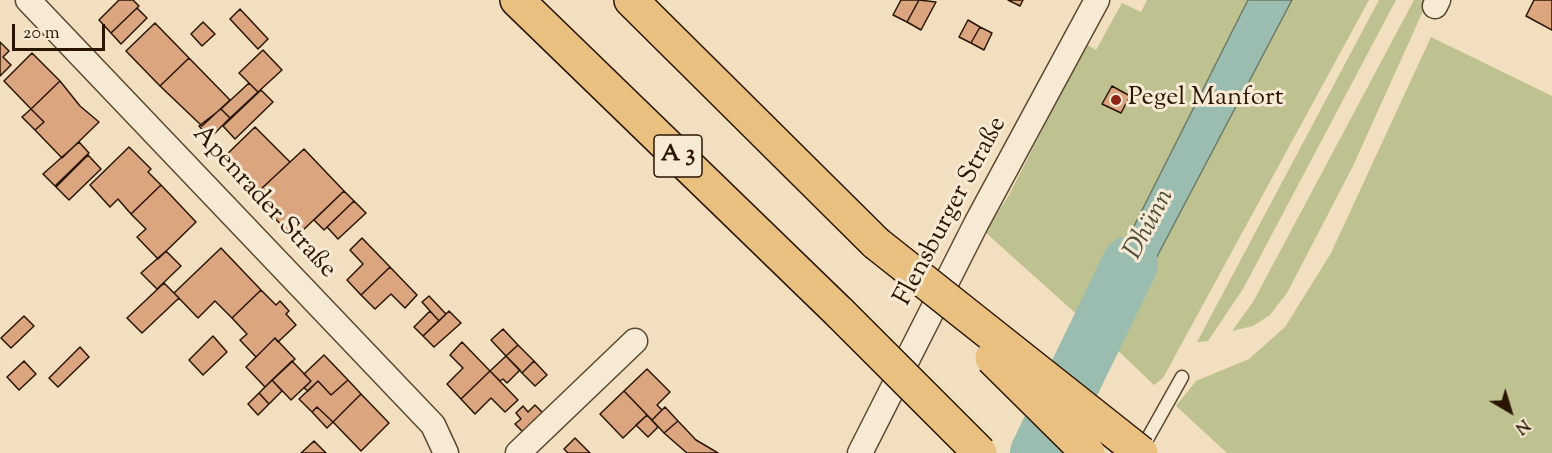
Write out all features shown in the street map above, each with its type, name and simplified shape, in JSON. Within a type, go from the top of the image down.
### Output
[{"type":"highway","name":"A 3","points":[[517,0],[840,313],[980,453]]},
{"type":"highway","points":[[631,0],[1088,453]]},
{"type":"highway","points":[[876,243],[1140,453]]},
{"type":"highway","points":[[840,313],[947,453]]},
{"type":"street","name":"Apenrader Straße","points":[[28,0],[433,425],[446,453]]},
{"type":"street","name":"Flensburger Straße","points":[[860,453],[977,222],[1097,0]]},
{"type":"street","points":[[518,453],[635,341]]},
{"type":"lane","points":[[1140,453],[1182,377]]},
{"type":"green space","points":[[1147,0],[1248,0],[1124,246],[1082,319],[985,232],[1009,195],[1086,44],[1096,50],[1122,3],[1141,12]]},
{"type":"green space","points":[[1292,0],[1369,0],[1163,378],[1154,385],[1111,344]]},
{"type":"green space","points":[[1379,0],[1396,0],[1243,289],[1208,341],[1197,342]]},
{"type":"green space","points":[[1414,0],[1428,0],[1353,166],[1287,293],[1270,315],[1253,326],[1232,331],[1253,302]]},
{"type":"green space","points":[[1431,37],[1552,96],[1552,453],[1227,453],[1176,406],[1196,381],[1249,359],[1285,327],[1331,253]]},
{"type":"water","points":[[1248,0],[1292,0],[1111,344],[1082,319],[1124,246]]},
{"type":"building","points":[[119,0],[133,0],[139,6],[111,33],[99,20]]},
{"type":"building","points":[[901,0],[919,0],[907,22],[893,15]]},
{"type":"building","points":[[919,0],[936,2],[921,30],[907,22]]},
{"type":"building","points":[[1008,0],[1023,0],[1020,6]]},
{"type":"building","points":[[1534,0],[1552,0],[1552,30],[1526,16]]},
{"type":"building","points":[[137,8],[147,18],[121,44],[111,33]]},
{"type":"building","points":[[240,9],[268,39],[258,49],[230,19]]},
{"type":"building","points":[[968,20],[980,27],[971,43],[959,37]]},
{"type":"building","points":[[203,22],[215,34],[202,46],[191,34]]},
{"type":"building","points":[[155,23],[189,58],[160,86],[126,51]]},
{"type":"building","points":[[980,27],[992,33],[984,50],[971,43]]},
{"type":"building","points":[[0,42],[9,51],[3,57],[11,65],[0,76]]},
{"type":"building","points":[[263,50],[282,70],[258,92],[239,73]]},
{"type":"building","points":[[32,53],[60,81],[31,109],[4,81]]},
{"type":"building","points":[[189,58],[230,100],[202,126],[160,86]]},
{"type":"building","points":[[60,81],[80,106],[99,122],[62,158],[35,130],[44,122],[31,109]]},
{"type":"building","points":[[249,83],[258,92],[230,118],[221,109]]},
{"type":"building","name":"Pegel Manfort","points":[[1112,86],[1130,96],[1121,113],[1102,104]]},
{"type":"building","points":[[261,90],[273,102],[235,139],[223,126]]},
{"type":"building","points":[[31,109],[44,122],[35,130],[22,117]]},
{"type":"building","points":[[221,109],[230,118],[210,138],[199,126]]},
{"type":"building","points":[[255,127],[290,162],[260,190],[247,177],[241,183],[220,161]]},
{"type":"building","points":[[79,142],[89,153],[55,186],[43,174]]},
{"type":"building","points":[[129,147],[151,169],[148,172],[161,185],[131,214],[118,199],[110,207],[90,185]]},
{"type":"building","points":[[304,149],[344,191],[301,232],[294,224],[287,231],[267,210],[273,204],[260,190]]},
{"type":"building","points":[[88,155],[101,169],[69,200],[56,187]]},
{"type":"building","points":[[161,185],[196,222],[158,259],[137,237],[146,229],[131,214]]},
{"type":"building","points":[[344,191],[354,201],[324,230],[314,220]]},
{"type":"building","points":[[354,201],[366,213],[338,239],[327,227]]},
{"type":"building","points":[[362,238],[390,267],[361,295],[347,280],[363,264],[350,250]]},
{"type":"building","points":[[221,248],[261,290],[232,318],[215,301],[198,318],[174,293]]},
{"type":"building","points":[[166,251],[181,266],[157,289],[141,273]]},
{"type":"building","points":[[390,267],[417,295],[405,308],[391,294],[375,309],[361,295]]},
{"type":"building","points":[[164,283],[179,298],[142,333],[127,318]]},
{"type":"building","points":[[261,290],[276,305],[280,301],[289,311],[286,314],[296,325],[278,342],[275,338],[256,357],[240,340],[247,334],[232,318]]},
{"type":"building","points":[[429,296],[446,314],[439,321],[422,302]]},
{"type":"building","points":[[430,311],[439,321],[423,336],[414,327]]},
{"type":"building","points":[[449,311],[461,323],[434,347],[423,336]]},
{"type":"building","points":[[24,316],[34,326],[11,348],[1,338]]},
{"type":"building","points":[[503,329],[518,345],[506,356],[491,340]]},
{"type":"building","points":[[213,336],[227,352],[203,375],[189,360]]},
{"type":"building","points":[[275,338],[295,359],[265,387],[246,367]]},
{"type":"building","points":[[462,342],[490,371],[461,399],[447,384],[463,368],[450,355]]},
{"type":"building","points":[[518,345],[534,361],[522,373],[506,356]]},
{"type":"building","points":[[80,347],[89,357],[58,387],[49,378]]},
{"type":"building","points":[[324,355],[348,380],[331,395],[318,381],[308,391],[304,388],[311,381],[304,374]]},
{"type":"building","points":[[506,356],[520,370],[507,383],[503,379],[500,381],[490,371]]},
{"type":"building","points":[[24,361],[36,374],[19,390],[7,377]]},
{"type":"building","points":[[292,361],[311,381],[291,400],[272,380]]},
{"type":"building","points":[[534,361],[547,375],[535,386],[522,373]]},
{"type":"building","points":[[647,369],[670,392],[657,405],[662,410],[652,420],[624,391]]},
{"type":"building","points":[[490,371],[518,400],[505,412],[491,398],[475,414],[461,399]]},
{"type":"building","points":[[272,380],[282,391],[269,404],[259,393]]},
{"type":"building","points":[[348,380],[361,394],[333,422],[317,407],[312,412],[299,399],[318,381],[331,395]]},
{"type":"building","points":[[624,391],[647,415],[623,438],[600,414]]},
{"type":"building","points":[[259,393],[269,404],[258,415],[248,404]]},
{"type":"building","points":[[361,394],[389,423],[361,451],[333,422]]},
{"type":"building","points":[[535,405],[545,415],[525,434],[515,424],[521,419],[516,413],[523,406],[528,412]]},
{"type":"building","points":[[317,407],[333,422],[327,428],[312,412]]},
{"type":"building","points":[[665,407],[678,421],[664,433],[652,420]]},
{"type":"building","points":[[647,415],[658,427],[648,437],[636,425]]},
{"type":"building","points":[[678,421],[696,440],[718,453],[687,453],[664,433]]},
{"type":"building","points":[[575,438],[590,453],[568,453],[564,449]]},
{"type":"building","points":[[314,441],[326,453],[301,453]]},
{"type":"waterway","name":"Dhünn","points":[[1038,453],[1130,264]]},
{"type":"place","name":"Pegel Manfort","points":[[1116,100]]}]
